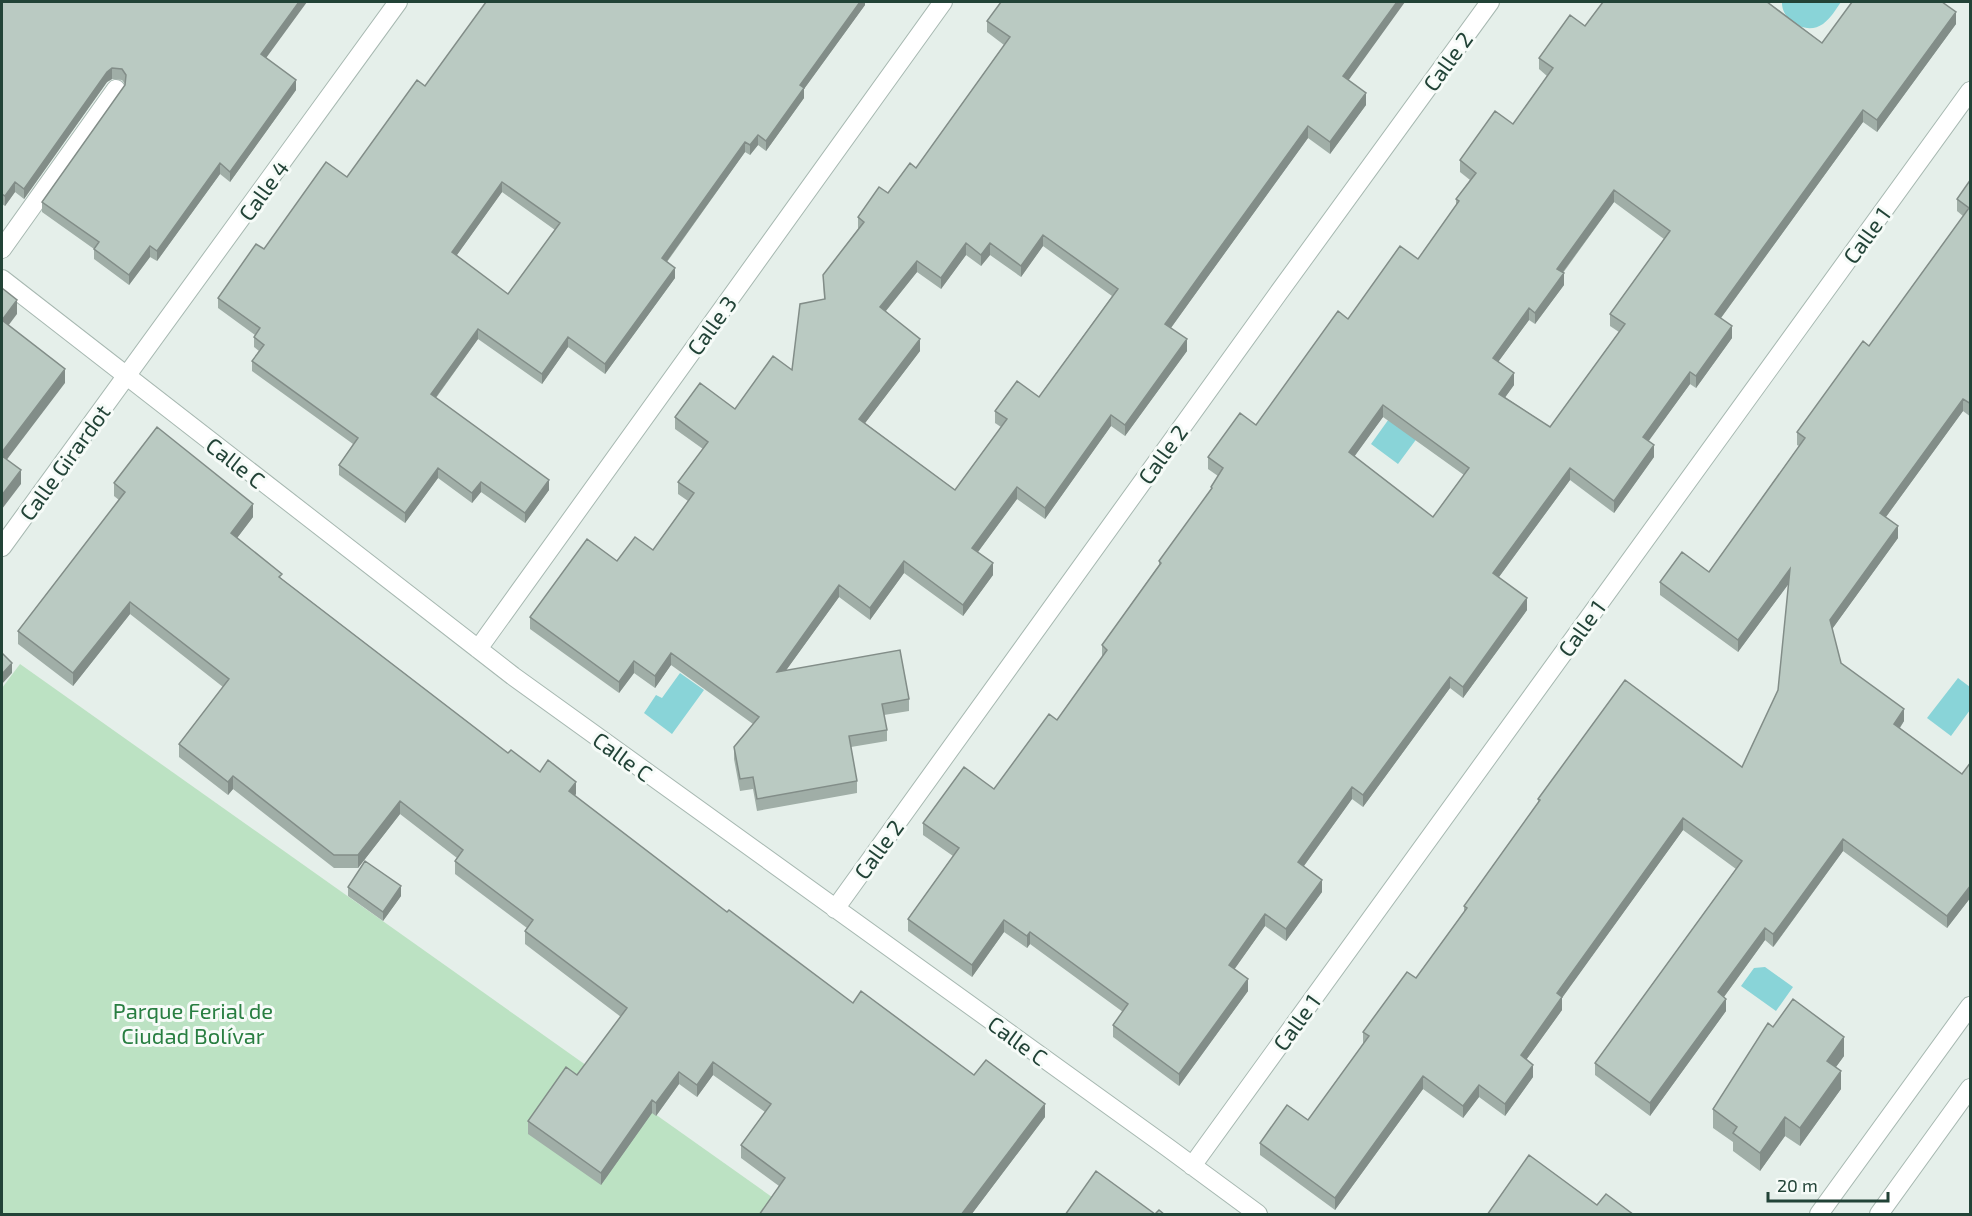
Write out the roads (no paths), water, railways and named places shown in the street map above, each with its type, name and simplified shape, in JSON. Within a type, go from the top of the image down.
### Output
[{"type":"street","name":"Calle 4","points":[[127,377],[399,2]]},
{"type":"street","name":"Calle 3","points":[[478,649],[943,2]]},
{"type":"street","name":"Calle 2","points":[[835,909],[1490,2]]},
{"type":"street","points":[[2,249],[116,89]]},
{"type":"street","name":"Calle 1","points":[[1192,1166],[1971,91]]},
{"type":"street","name":"Calle C","points":[[2,279],[478,649],[1258,1215]]},
{"type":"street","name":"Calle Girardot","points":[[2,547],[127,377]]},
{"type":"street","points":[[1820,1215],[1971,1006]]},
{"type":"street","points":[[1879,1215],[1971,1088]]},
{"type":"water","points":[[1782,2],[1841,2],[1823,24],[1809,28],[1790,20],[1783,9]]},
{"type":"water","points":[[1401,402],[1429,422],[1398,464],[1371,444]]},
{"type":"water","points":[[680,673],[704,690],[672,734],[644,713],[656,695],[662,698]]},
{"type":"water","points":[[1958,678],[1970,687],[1970,710],[1951,736],[1927,718]]},
{"type":"water","points":[[1765,967],[1793,987],[1776,1011],[1741,986],[1754,968]]},
{"type":"park label","name":"Parque Ferial de Ciudad Bolívar","points":[[193,1022]]}]
